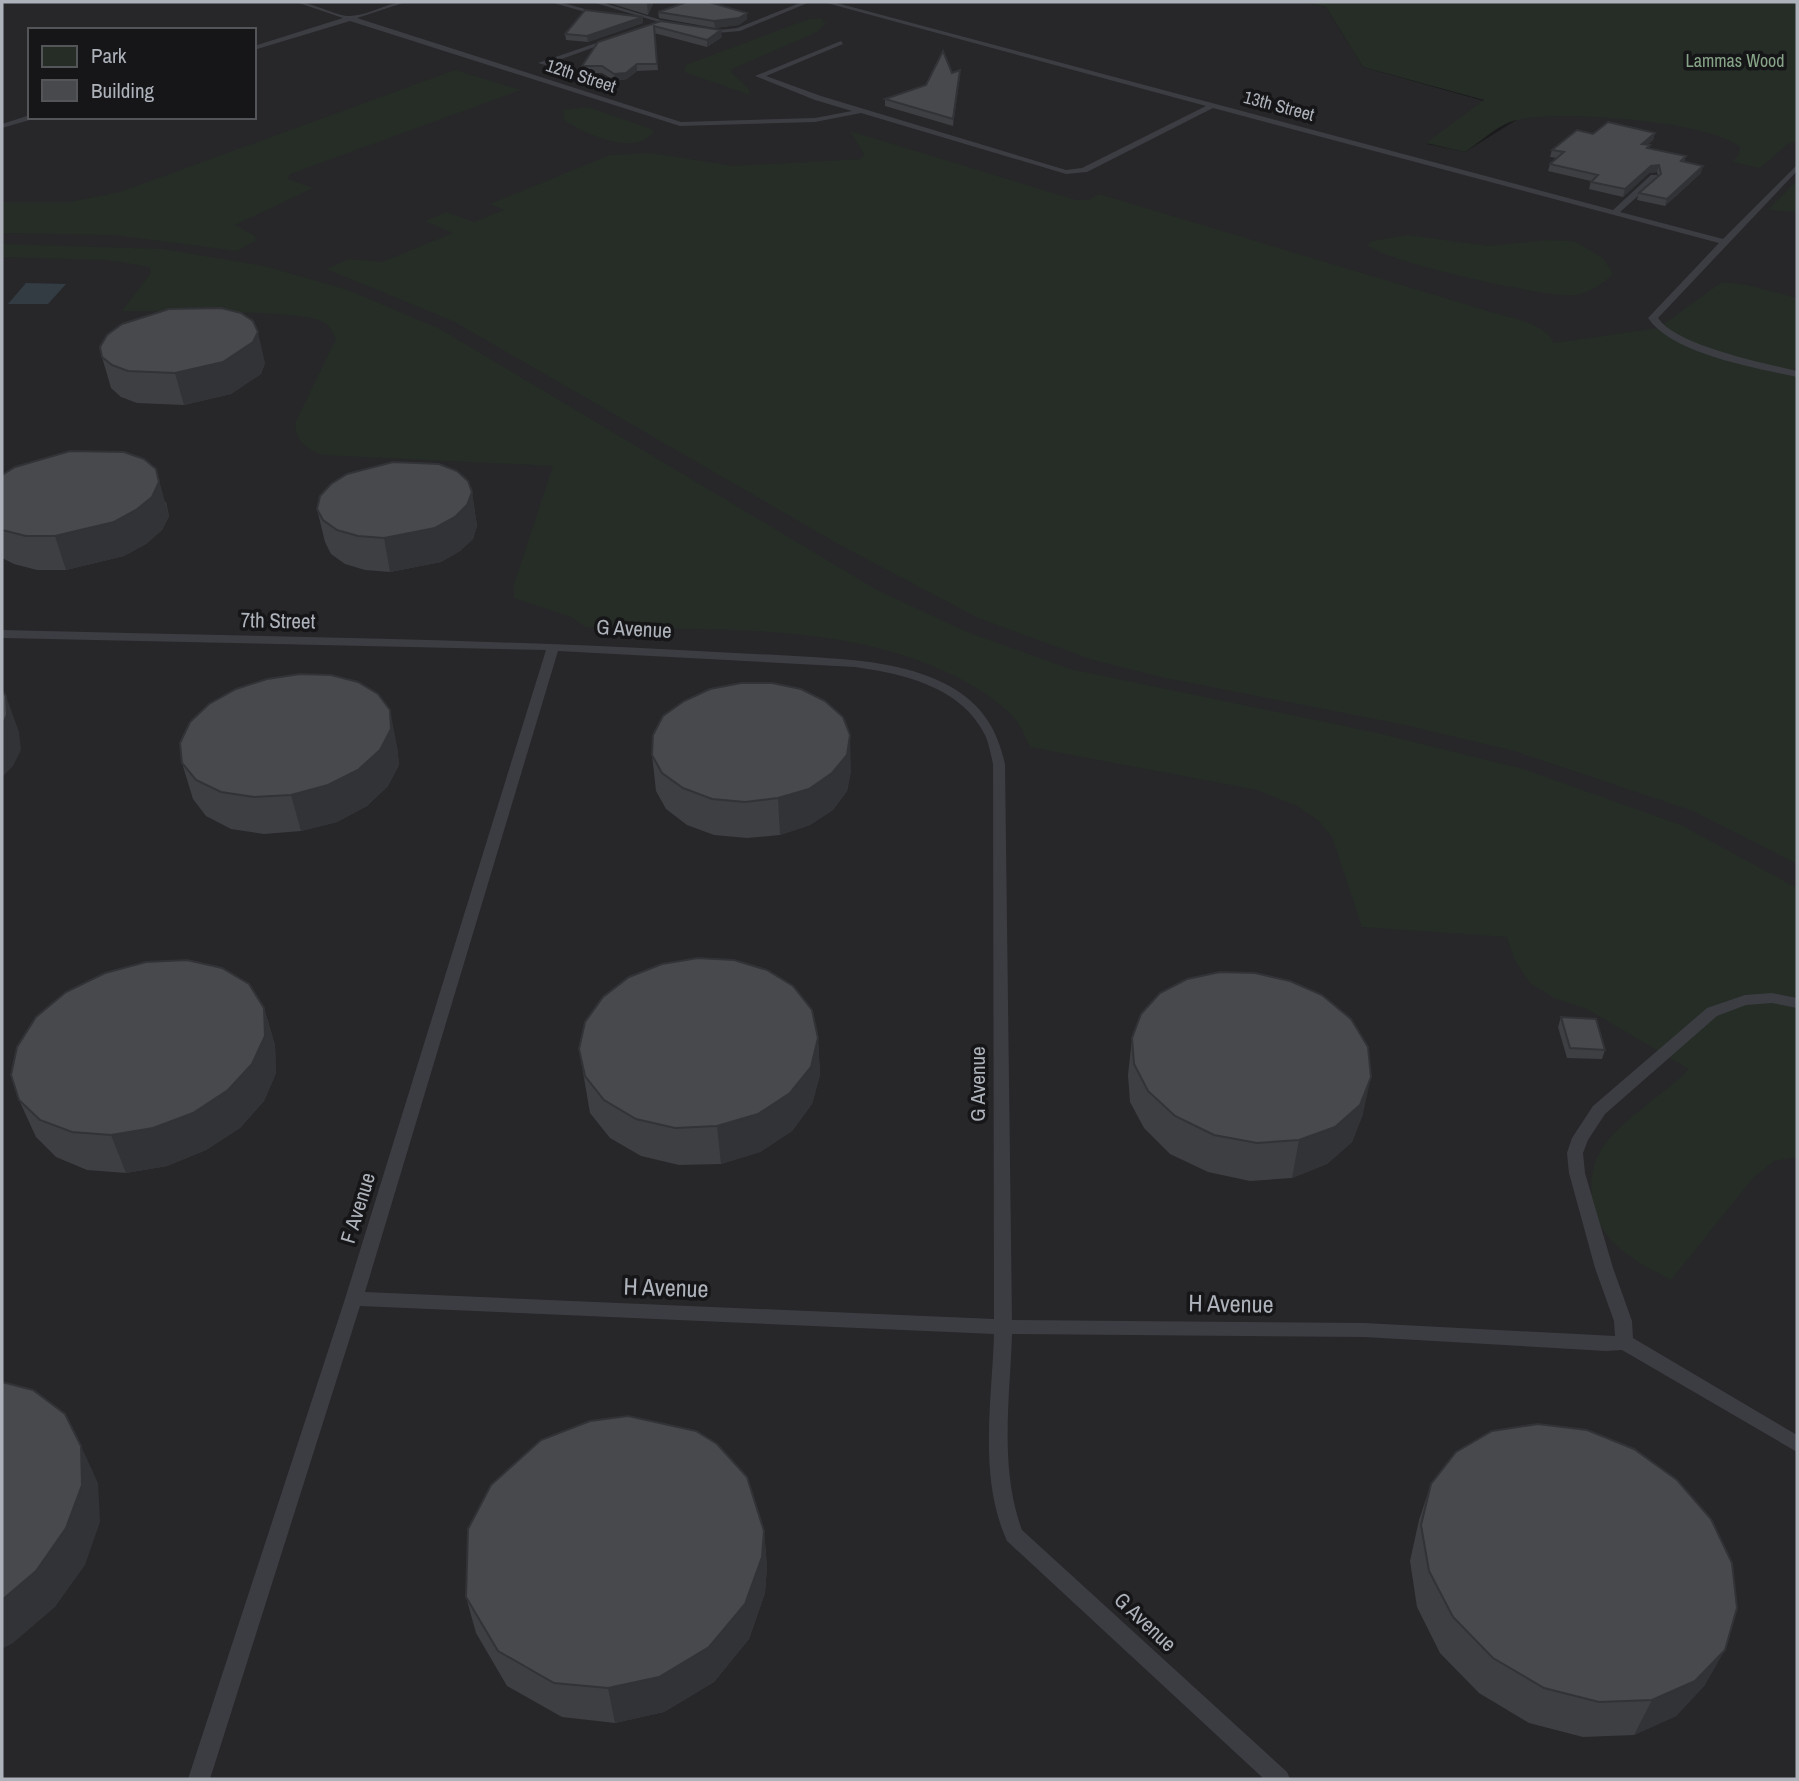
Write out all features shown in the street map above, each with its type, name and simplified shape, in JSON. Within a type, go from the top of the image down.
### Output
[{"type":"lane","name":"12th Street","points":[[299,2],[680,124],[822,120],[861,111]]},
{"type":"lane","points":[[256,47],[403,2]]},
{"type":"lane","points":[[554,2],[608,16],[641,15]]},
{"type":"lane","points":[[595,2],[694,30],[738,30],[807,2]]},
{"type":"lane","name":"13th Street","points":[[826,2],[1724,242]]},
{"type":"lane","points":[[652,26],[664,22]]},
{"type":"lane","points":[[542,63],[627,34]]},
{"type":"lane","points":[[841,43],[759,76],[861,111],[1066,172],[1084,170],[1213,105]]},
{"type":"lane","points":[[2,126],[28,118]]},
{"type":"lane","points":[[1797,167],[1653,318],[1654,324],[1667,334],[1689,343],[1797,374]]},
{"type":"lane","points":[[1615,212],[1654,177]]},
{"type":"lane","name":"7th Street","points":[[2,634],[554,647]]},
{"type":"lane","name":"F Avenue","points":[[199,1779],[354,1298],[554,647]]},
{"type":"lane","name":"G Avenue","points":[[554,647],[876,665],[904,671],[940,685],[968,704],[988,724],[998,749],[999,764],[1003,1327],[1001,1493],[1005,1517],[1014,1535],[1279,1779]]},
{"type":"lane","points":[[1797,1003],[1772,998],[1745,1000],[1712,1012],[1599,1110],[1580,1138],[1576,1153],[1577,1173],[1604,1268],[1623,1321],[1624,1342],[1797,1444]]},
{"type":"lane","name":"H Avenue","points":[[354,1298],[1003,1327],[1364,1330],[1606,1344],[1624,1342]]},
{"type":"shaded area","points":[[2,2],[1304,2],[1326,7],[1363,67],[1484,101],[1427,144],[1465,152],[1563,91],[1797,101],[1797,1779],[2,1779]]},
{"type":"shaded area","points":[[26,283],[66,284],[48,304],[8,304]]},
{"type":"green space","name":"Lammas Wood","points":[[1304,2],[1797,2],[1797,141],[1788,144],[1760,168],[1732,162],[1739,155],[1740,147],[1723,138],[1697,130],[1628,119],[1557,116],[1529,118],[1504,125],[1465,152],[1426,143],[1484,100],[1363,67],[1326,7]]},
{"type":"green space","points":[[809,19],[821,19],[826,23],[817,32],[732,69],[731,72],[748,88],[750,95],[684,72],[686,65]]},
{"type":"green space","points":[[455,70],[521,90],[290,174],[288,179],[313,188],[235,225],[255,236],[256,241],[236,251],[115,235],[2,233],[2,202],[69,202],[120,192]]},
{"type":"green space","points":[[588,107],[654,132],[634,143],[622,143],[596,137],[564,120],[563,110]]},
{"type":"green space","points":[[850,131],[1076,200],[1088,200],[1099,194],[1515,319],[1534,325],[1554,343],[1658,328],[1722,282],[1747,285],[1797,298],[1797,366],[1793,370],[1797,380],[1797,864],[1693,811],[1514,751],[1405,725],[1165,678],[1093,660],[978,618],[840,545],[453,321],[326,269],[349,259],[382,262],[453,233],[425,221],[447,212],[474,222],[504,210],[490,204],[610,155],[652,153],[733,166],[861,159],[864,154]]},
{"type":"green space","points":[[1797,180],[1797,212],[1768,210]]},
{"type":"green space","points":[[1408,235],[1488,246],[1548,240],[1574,241],[1603,258],[1613,274],[1587,292],[1560,295],[1468,278],[1403,261],[1368,245],[1372,241]]},
{"type":"green space","points":[[2,244],[163,249],[264,266],[348,290],[440,329],[877,590],[967,632],[1070,669],[1373,732],[1523,769],[1681,825],[1797,888],[1797,1157],[1774,1161],[1753,1178],[1671,1280],[1645,1266],[1612,1242],[1595,1213],[1592,1176],[1599,1154],[1613,1134],[1689,1069],[1587,1009],[1554,998],[1530,983],[1514,959],[1507,937],[1362,927],[1332,837],[1318,820],[1297,806],[1257,790],[1030,747],[1013,717],[981,691],[924,662],[878,648],[830,638],[781,633],[586,627],[571,617],[514,598],[514,584],[553,466],[322,455],[303,444],[297,435],[295,423],[336,339],[331,329],[323,322],[259,313],[122,311],[151,273],[150,267],[107,260],[2,257]]},
{"type":"building","points":[[687,2],[709,2],[747,13],[739,18],[714,21],[658,12]]},
{"type":"building","points":[[585,10],[643,17],[587,36],[565,34]]},
{"type":"building","points":[[661,21],[721,30],[707,40],[654,26],[657,64],[637,64],[626,73],[614,74],[602,66],[582,66],[598,42]]},
{"type":"building","points":[[943,51],[952,73],[960,70],[953,119],[885,99],[926,85]]},
{"type":"building","points":[[1608,122],[1655,133],[1642,144],[1650,145],[1647,148],[1686,156],[1681,161],[1703,166],[1667,199],[1639,193],[1661,174],[1659,165],[1651,166],[1625,189],[1591,182],[1598,175],[1550,164],[1564,152],[1552,150],[1577,130],[1593,134]]},
{"type":"building","points":[[221,308],[241,313],[253,321],[258,332],[253,342],[223,362],[175,373],[128,371],[112,365],[102,357],[100,347],[107,335],[122,324],[169,309]]},
{"type":"building","points":[[70,451],[124,452],[144,459],[156,469],[159,482],[152,497],[114,522],[55,536],[26,536],[2,530],[2,475],[15,467]]},
{"type":"building","points":[[393,462],[439,464],[457,471],[468,481],[472,492],[467,505],[455,517],[435,528],[384,538],[358,536],[337,530],[323,520],[317,509],[320,496],[331,484],[347,474]]},
{"type":"building","points":[[300,674],[331,675],[358,682],[378,694],[390,710],[391,729],[380,750],[358,770],[328,785],[291,795],[254,797],[221,792],[196,780],[182,763],[180,743],[190,722],[209,704],[236,689],[267,679]]},
{"type":"building","points":[[741,683],[772,683],[801,689],[825,701],[843,717],[850,735],[847,755],[832,773],[809,789],[778,798],[745,802],[712,799],[683,788],[662,773],[652,755],[653,735],[663,716],[684,701],[710,689]]},
{"type":"building","points":[[2,690],[6,696],[7,715],[2,726]]},
{"type":"building","points":[[698,958],[734,960],[767,970],[793,986],[812,1010],[818,1038],[811,1067],[790,1093],[758,1114],[717,1126],[675,1128],[636,1119],[604,1100],[585,1076],[579,1049],[585,1022],[603,997],[629,977],[662,964]]},
{"type":"building","points":[[187,960],[222,968],[249,984],[264,1008],[265,1036],[252,1064],[228,1090],[193,1113],[153,1128],[111,1135],[72,1132],[40,1120],[19,1100],[11,1075],[17,1047],[36,1017],[66,992],[105,973],[146,962]]},
{"type":"building","points":[[1220,972],[1255,973],[1290,981],[1322,995],[1351,1019],[1368,1047],[1371,1077],[1360,1105],[1335,1127],[1299,1140],[1257,1143],[1214,1135],[1175,1116],[1148,1091],[1134,1064],[1132,1038],[1141,1014],[1160,993],[1187,979]]},
{"type":"building","points":[[1561,1017],[1596,1019],[1605,1050],[1570,1048]]},
{"type":"building","points":[[2,1382],[33,1390],[65,1414],[81,1446],[82,1485],[66,1528],[36,1571],[2,1600]]},
{"type":"building","points":[[628,1416],[696,1431],[717,1444],[747,1477],[764,1531],[762,1557],[745,1604],[709,1647],[659,1677],[608,1688],[554,1683],[498,1651],[466,1597],[468,1529],[491,1485],[541,1440],[590,1421]]},
{"type":"building","points":[[1538,1424],[1587,1430],[1634,1449],[1677,1480],[1711,1519],[1732,1563],[1737,1608],[1725,1650],[1695,1681],[1652,1700],[1599,1702],[1544,1688],[1493,1658],[1453,1617],[1429,1571],[1421,1525],[1431,1484],[1456,1452],[1492,1431]]}]
